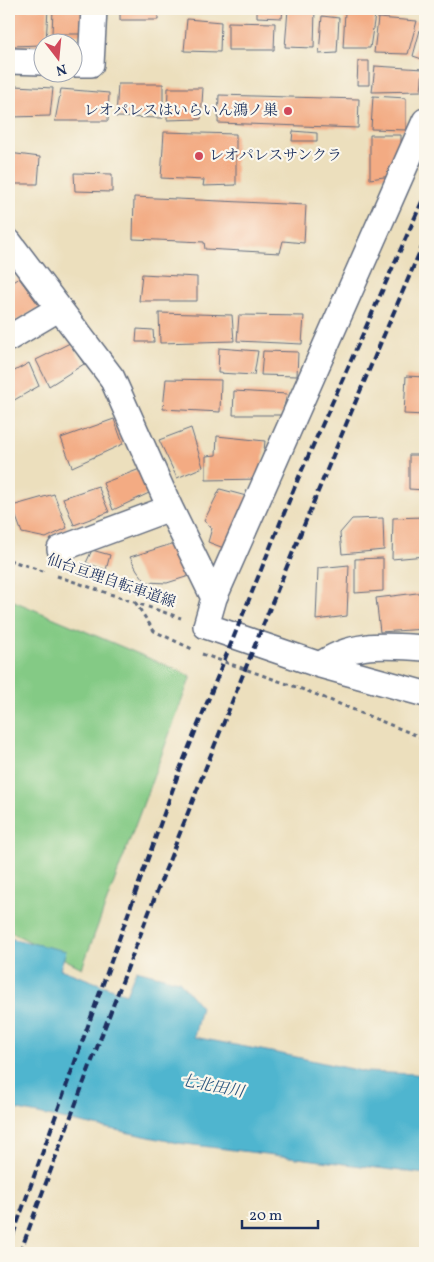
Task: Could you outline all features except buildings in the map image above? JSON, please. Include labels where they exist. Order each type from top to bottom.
[{"type":"street","points":[[82,64],[92,64],[94,9]]},
{"type":"street","points":[[9,61],[32,62]]},
{"type":"street","points":[[425,121],[214,598],[206,626],[320,665],[425,694]]},
{"type":"street","points":[[9,242],[112,378],[170,508],[214,598]]},
{"type":"street","points":[[9,338],[58,309]]},
{"type":"street","points":[[60,549],[170,508]]},
{"type":"street","points":[[320,665],[331,657],[368,646],[425,648]]},
{"type":"path","name":"仙台亘理自転車道線","points":[[9,560],[206,626]]},
{"type":"green space","points":[[9,599],[191,676],[82,968],[9,931]]},
{"type":"water","name":"七北田川","points":[[9,938],[66,951],[60,969],[126,994],[136,970],[179,981],[201,1007],[194,1037],[365,1072],[425,1076],[425,1174],[178,1143],[9,1108]]},
{"type":"railway","points":[[9,1246],[180,769],[298,479],[425,195]]},
{"type":"railway","points":[[20,1253],[165,870],[215,744],[318,491],[425,240]]},
{"type":"place","name":"レオパレスはいらいん鴻ノ巣","points":[[288,111]]},
{"type":"place","name":"レオパレスサンクラ","points":[[199,156]]}]
